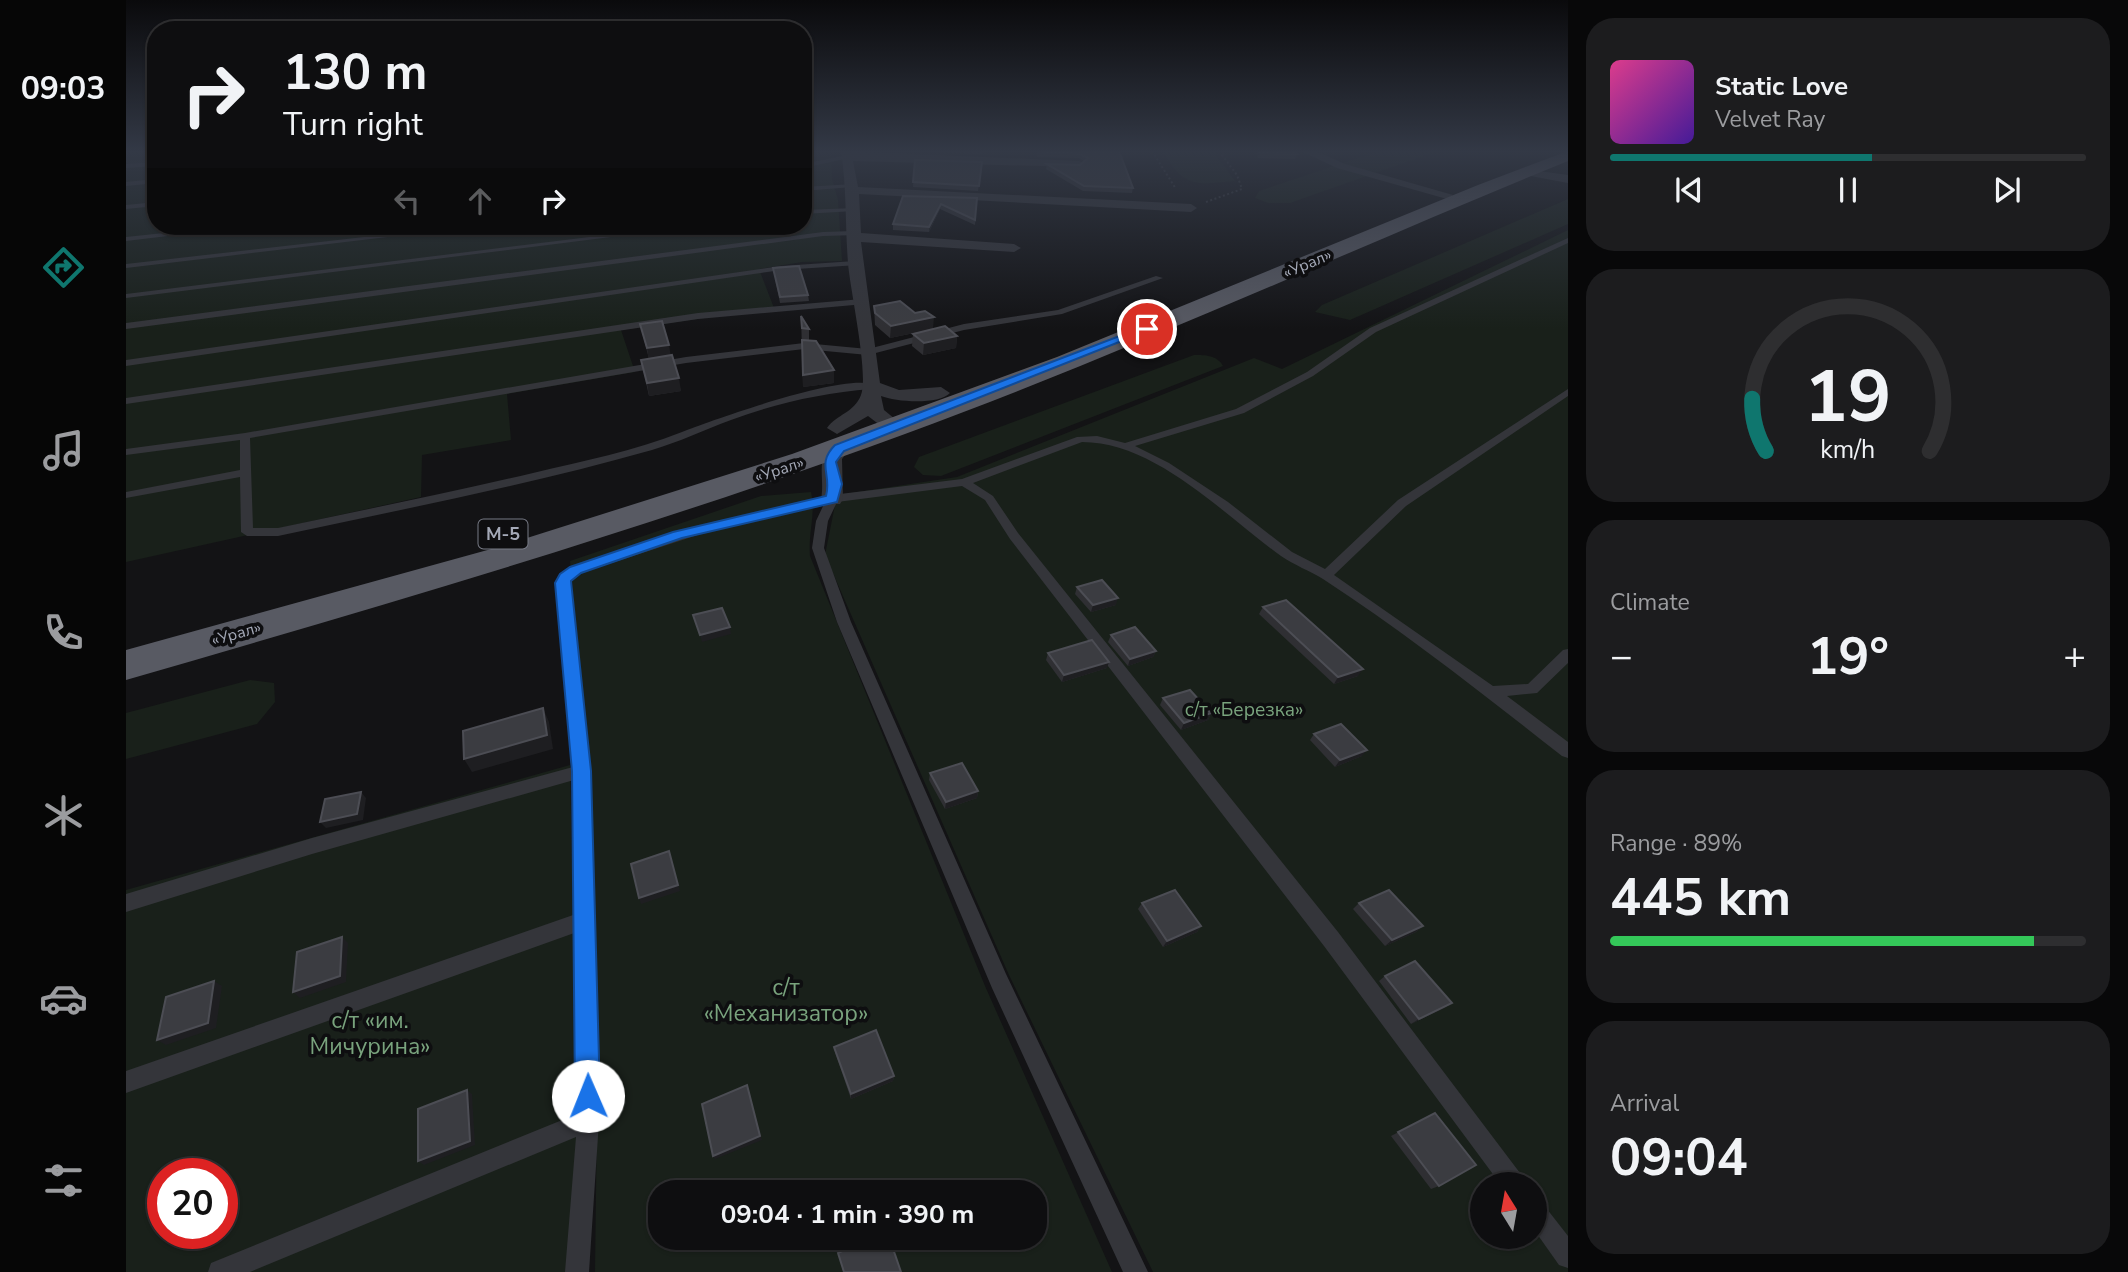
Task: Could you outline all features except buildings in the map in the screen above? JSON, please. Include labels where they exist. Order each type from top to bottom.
[{"type":"highway","name":"«Урал»","points":[[879,405],[941,393],[1093,339],[1409,210]]},
{"type":"highway","name":"«Урал»","points":[[126,665],[507,556],[836,449],[879,405],[1100,348],[1432,210]]},
{"type":"highway","name":"«Урал»","points":[[126,647],[359,578],[836,449]]},
{"type":"street","points":[[854,210],[855,263],[879,405]]},
{"type":"street","points":[[854,235],[1014,248]]},
{"type":"street","points":[[832,499],[836,484],[836,449]]},
{"type":"lane","points":[[812,211],[831,210]]},
{"type":"lane","points":[[126,326],[823,234],[854,235]]},
{"type":"lane","points":[[126,239],[164,235]]},
{"type":"lane","points":[[126,266],[398,235]]},
{"type":"lane","points":[[126,296],[621,235]]},
{"type":"lane","points":[[1125,446],[1240,411],[1310,374],[1373,330],[1568,240]]},
{"type":"lane","points":[[126,363],[781,268],[855,263]]},
{"type":"lane","points":[[126,452],[245,436],[672,362],[804,346],[868,352],[964,327],[1059,312],[1160,278]]},
{"type":"lane","points":[[126,401],[698,316],[862,302]]},
{"type":"lane","points":[[245,436],[247,532],[278,532],[549,474],[683,438],[739,413],[832,390],[879,405]]},
{"type":"lane","points":[[1326,575],[1402,503],[1568,392]]},
{"type":"lane","points":[[577,1272],[588,1121],[586,920],[582,771],[562,583],[576,570],[678,535],[832,499],[964,482],[1080,439],[1097,439],[1125,446],[1165,465],[1224,505],[1288,555],[1326,575],[1568,751]]},
{"type":"lane","points":[[126,495],[247,472]]},
{"type":"lane","points":[[964,482],[989,498],[1014,536],[1331,939],[1504,1172]]},
{"type":"lane","points":[[832,499],[822,521],[818,548],[844,622],[999,981],[1136,1272]]},
{"type":"lane","points":[[1490,692],[1532,689],[1568,654]]},
{"type":"lane","points":[[126,903],[312,846],[582,771]]},
{"type":"lane","points":[[126,1082],[586,920]]},
{"type":"lane","points":[[220,1272],[588,1121]]},
{"type":"lane","points":[[1547,1228],[1568,1256]]},
{"type":"green space","points":[[126,210],[147,210],[147,235],[812,235],[812,210],[839,210],[842,261],[802,262],[759,269],[774,308],[621,330],[635,372],[507,394],[511,440],[422,455],[421,497],[126,562]]},
{"type":"green space","points":[[1542,210],[1568,210],[1568,224],[1350,320],[1315,312],[1322,305]]},
{"type":"green space","name":"с/т «Березка»","points":[[1568,230],[1568,1272],[1153,1272],[1009,975],[825,555],[837,495],[957,477],[1254,358],[1282,369]]},
{"type":"green space","points":[[1194,355],[1214,358],[1223,366],[941,476],[923,475],[914,467],[919,457]]},
{"type":"green space","name":"с/т «Механизатор»","points":[[811,492],[813,508],[810,556],[985,986],[1112,1272],[595,1272],[597,1114],[590,772],[570,561],[761,496]]},
{"type":"green space","points":[[250,680],[274,683],[275,702],[257,724],[126,759],[126,713]]},
{"type":"green space","name":"с/т «им. Мичурина»","points":[[570,765],[577,1112],[572,1272],[126,1272],[126,890]]},
{"type":"route","points":[[588,1096],[582,771],[562,583],[565,578],[576,570],[678,535],[832,499],[836,484],[830,462],[840,448],[1147,329]]}]
